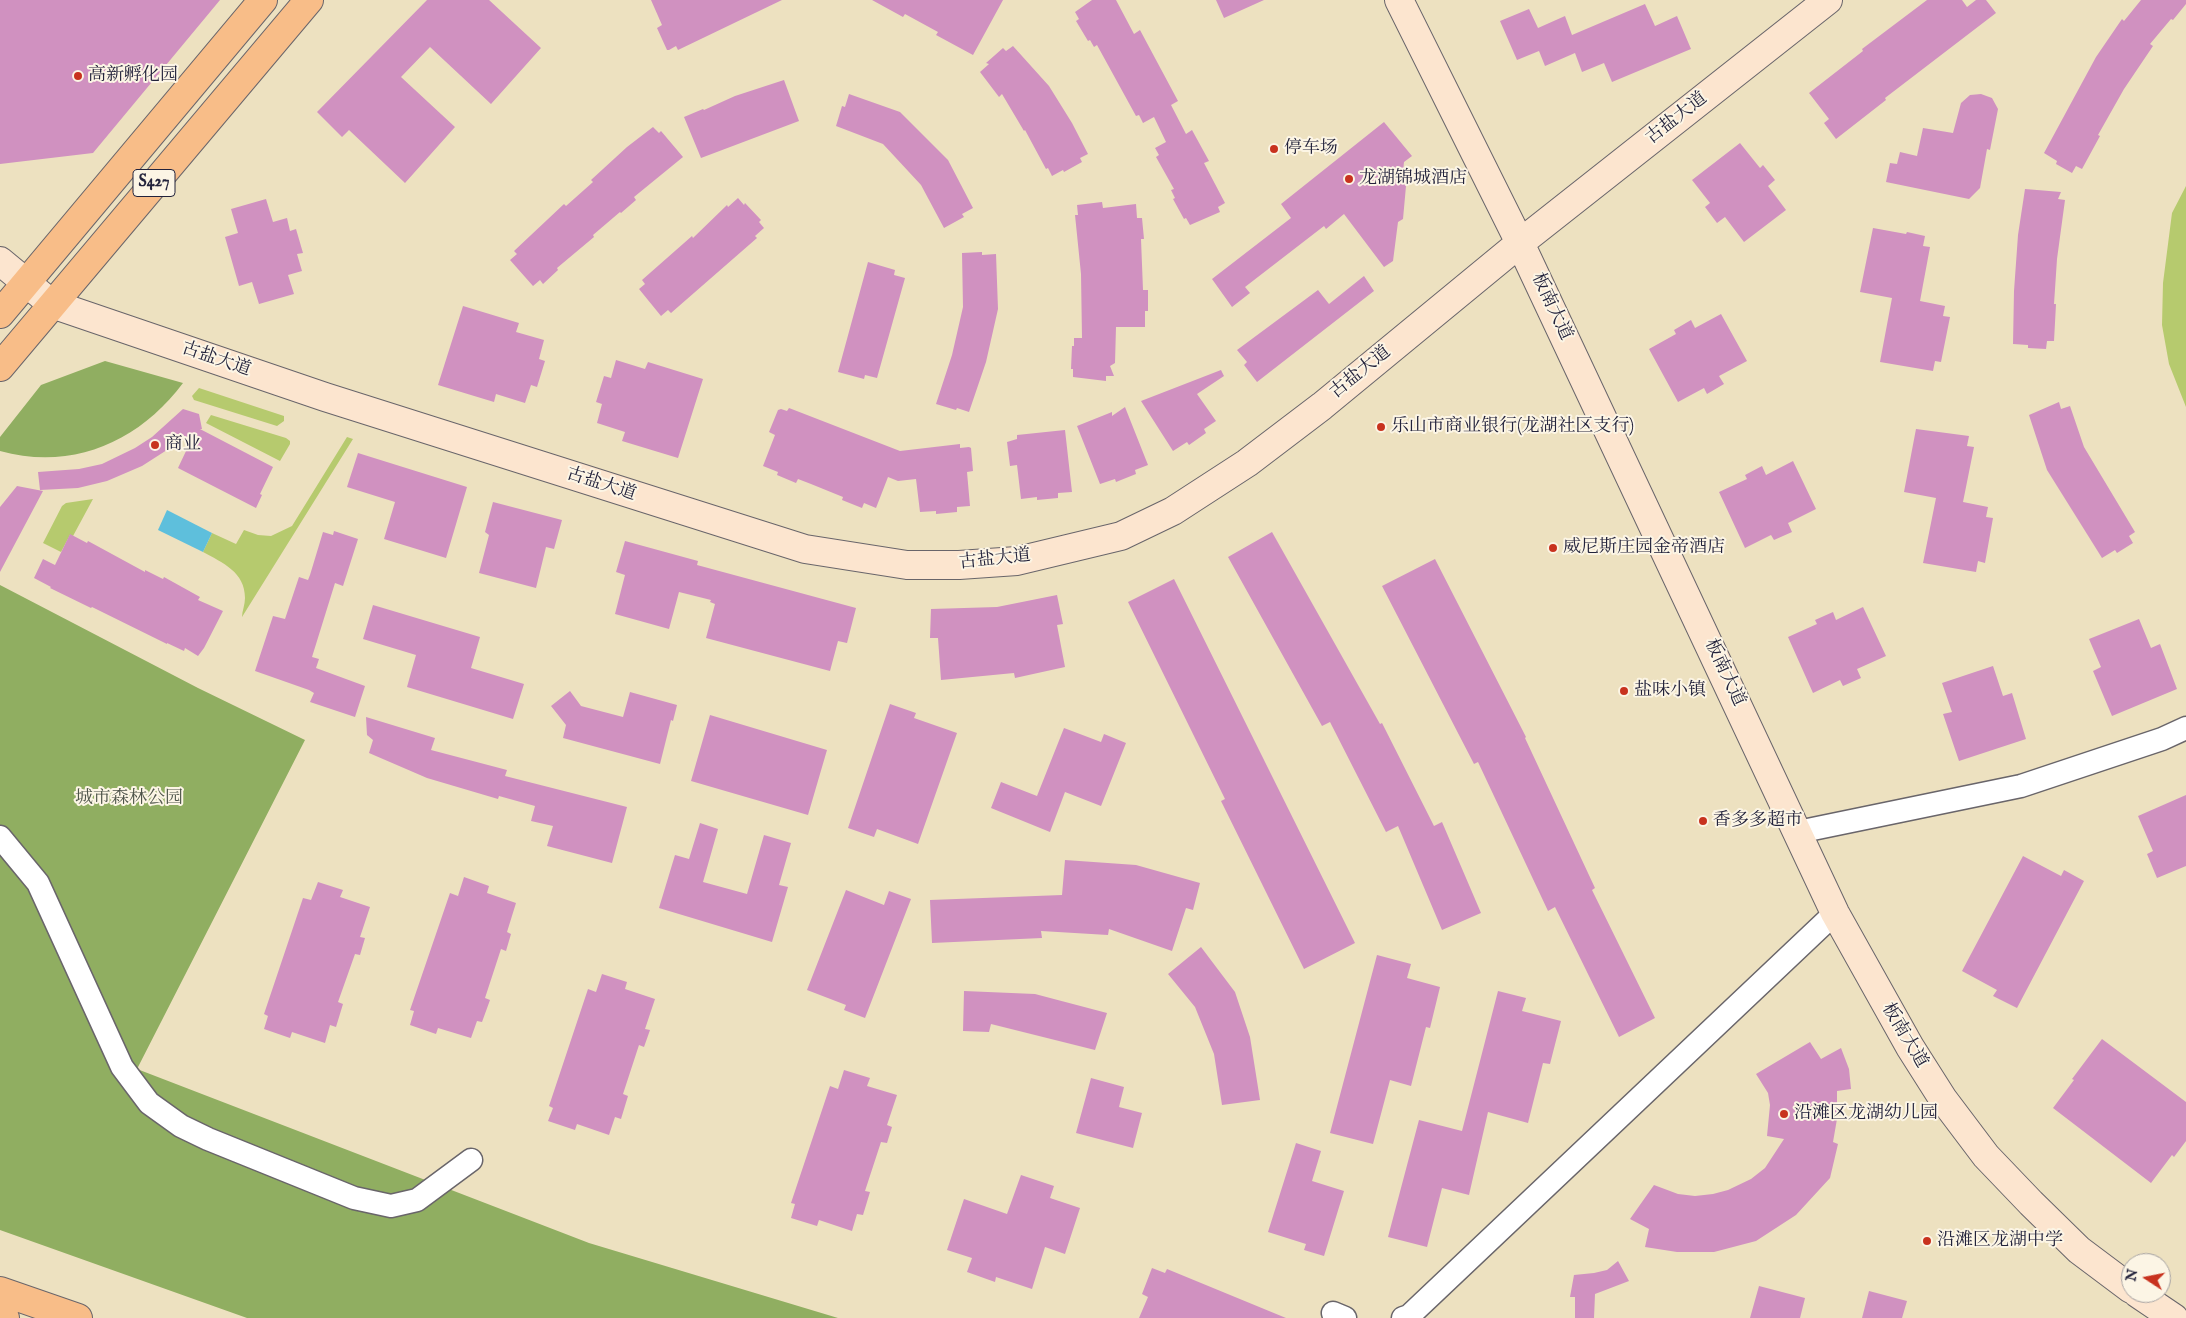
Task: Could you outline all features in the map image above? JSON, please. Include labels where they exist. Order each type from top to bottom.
[{"type":"main road","name":"S427","points":[[0,314],[263,0]]},
{"type":"main road","name":"S427","points":[[0,367],[309,0]]},
{"type":"main road","points":[[0,1291],[78,1318]]},
{"type":"main road","points":[[0,1316],[4,1318]]},
{"type":"street","name":"板南大道","points":[[1399,0],[1520,243],[1835,913],[1910,1047],[1943,1099],[1986,1156],[2079,1250],[2121,1282]]},
{"type":"street","name":"古盐大道","points":[[0,261],[52,304],[325,397],[805,549],[907,565],[959,565],[1017,561],[1121,536],[1173,510],[1246,463],[1322,406],[1520,243],[1828,0]]},
{"type":"street","points":[[1798,832],[2020,786],[2162,739],[2186,728]]},
{"type":"street","points":[[0,836],[38,883],[122,1067],[149,1103],[182,1126],[208,1139],[354,1198],[391,1206],[417,1200],[470,1160]]},
{"type":"street","points":[[1402,1318],[1416,1309],[1835,913]]},
{"type":"street","points":[[2152,1303],[2174,1318]]},
{"type":"green space","points":[[2186,186],[2186,407],[2169,364],[2162,325],[2163,283],[2172,213]]},
{"type":"green space","points":[[105,361],[183,383],[165,404],[146,421],[125,436],[102,447],[78,454],[53,457],[27,456],[0,451],[0,437],[41,385]]},
{"type":"green space","points":[[199,388],[284,416],[284,421],[277,426],[194,400],[192,396]]},
{"type":"green space","points":[[211,415],[286,438],[290,441],[290,444],[280,461],[206,423]]},
{"type":"green space","points":[[347,437],[353,439],[242,617],[245,598],[241,581],[232,569],[203,552],[212,533],[236,544],[244,530],[258,535],[271,536],[292,526]]},
{"type":"green space","points":[[93,499],[73,536],[70,535],[61,552],[43,543],[62,506],[66,503]]},
{"type":"green space","name":"城市森林公园","points":[[0,585],[198,688],[305,740],[137,1069],[589,1243],[838,1318],[247,1318],[0,1230]]},
{"type":"water","points":[[167,510],[212,533],[203,552],[158,530]]},
{"type":"building","name":"高新孵化园","points":[[0,0],[220,0],[93,153],[0,164]]},
{"type":"building","points":[[427,0],[489,0],[541,48],[491,104],[430,47],[401,77],[455,127],[405,183],[349,130],[342,137],[317,112]]},
{"type":"building","points":[[651,0],[782,0],[678,50],[676,46],[667,50],[657,28],[662,25]]},
{"type":"building","points":[[872,0],[1003,0],[973,55],[936,35],[938,32],[905,14],[903,17]]},
{"type":"building","points":[[1092,0],[1116,0],[1134,34],[1140,30],[1178,101],[1171,105],[1186,134],[1192,130],[1209,161],[1204,163],[1225,203],[1218,207],[1220,212],[1190,225],[1186,218],[1184,219],[1173,199],[1175,198],[1171,190],[1174,189],[1156,157],[1159,155],[1155,148],[1166,142],[1154,117],[1143,123],[1139,115],[1136,116],[1097,45],[1094,47],[1090,40],[1088,41],[1076,21],[1079,19],[1075,12]]},
{"type":"building","points":[[1216,0],[1264,0],[1224,18]]},
{"type":"building","points":[[1927,0],[1962,0],[1967,7],[1976,0],[1986,0],[1996,13],[1885,98],[1886,100],[1836,139],[1824,123],[1829,119],[1809,93],[1863,51],[1862,49]]},
{"type":"building","points":[[2141,0],[2186,0],[2186,4],[2150,44],[2153,46],[2124,89],[2098,135],[2100,136],[2082,169],[2076,166],[2072,173],[2056,164],[2057,161],[2044,153],[2096,57],[2122,19],[2124,21]]},
{"type":"building","points":[[1645,4],[1655,26],[1677,16],[1691,49],[1612,82],[1604,63],[1582,72],[1575,53],[1545,66],[1539,51],[1517,60],[1500,21],[1529,9],[1538,28],[1565,16],[1572,35]]},
{"type":"building","points":[[1013,46],[1049,86],[1072,123],[1088,154],[1080,158],[1082,162],[1064,172],[1063,170],[1052,176],[1048,168],[1046,169],[1025,130],[1002,94],[999,97],[980,72],[989,64],[986,63],[1003,48],[1006,51]]},
{"type":"building","points":[[784,80],[799,121],[701,158],[684,117],[735,96]]},
{"type":"building","points":[[849,94],[900,112],[948,160],[973,208],[962,214],[964,217],[944,228],[921,185],[883,144],[836,126],[842,106],[845,107]]},
{"type":"building","points":[[1981,94],[1992,98],[1998,109],[1990,150],[1987,149],[1980,188],[1969,199],[1886,182],[1890,163],[1897,164],[1900,152],[1917,156],[1923,128],[1953,133],[1961,103],[1970,95]]},
{"type":"building","points":[[1384,122],[1412,156],[1404,162],[1402,181],[1406,186],[1403,219],[1398,222],[1393,261],[1384,267],[1344,214],[1326,229],[1324,226],[1245,287],[1250,293],[1232,307],[1212,279],[1291,218],[1281,204]]},
{"type":"building","points":[[653,127],[659,133],[661,131],[683,157],[634,197],[636,200],[593,235],[594,237],[557,268],[558,270],[543,284],[540,280],[533,286],[510,260],[517,254],[514,251],[564,204],[566,206],[593,182],[591,180],[627,147]]},
{"type":"building","points":[[1740,143],[1760,168],[1763,165],[1775,180],[1768,186],[1786,210],[1744,242],[1725,217],[1717,223],[1705,207],[1710,203],[1692,180]]},
{"type":"building","points":[[2025,189],[2061,192],[2058,199],[2065,200],[2057,259],[2054,341],[2047,341],[2046,349],[2028,348],[2028,345],[2013,344],[2018,235]]},
{"type":"building","points":[[738,198],[761,220],[759,222],[764,228],[755,236],[757,238],[671,313],[668,310],[661,316],[639,289],[645,284],[642,280],[692,236],[693,238],[727,205],[728,207]]},
{"type":"building","points":[[266,199],[273,222],[287,218],[290,231],[296,229],[303,253],[297,254],[302,271],[288,275],[294,294],[259,304],[252,282],[239,286],[225,237],[238,233],[231,209]]},
{"type":"building","points":[[1102,202],[1103,208],[1136,204],[1137,218],[1142,218],[1144,239],[1141,239],[1143,290],[1148,290],[1148,311],[1145,311],[1145,327],[1116,327],[1115,363],[1110,366],[1114,376],[1106,376],[1106,381],[1073,377],[1073,369],[1071,369],[1074,338],[1082,338],[1081,274],[1075,215],[1078,215],[1077,205]]},
{"type":"building","points":[[1873,228],[1925,236],[1923,246],[1930,247],[1920,301],[1945,306],[1943,316],[1950,317],[1941,362],[1935,361],[1933,371],[1880,362],[1892,298],[1860,292]]},
{"type":"building","points":[[982,252],[982,255],[996,254],[998,309],[986,362],[969,412],[936,404],[952,355],[963,307],[962,253]]},
{"type":"building","points":[[868,262],[895,270],[894,275],[905,278],[877,378],[865,375],[864,379],[838,372]]},
{"type":"building","points":[[1364,276],[1374,291],[1257,382],[1244,365],[1247,362],[1237,350],[1318,290],[1329,304]]},
{"type":"building","points":[[463,306],[519,323],[516,332],[544,340],[539,359],[545,361],[537,387],[531,385],[525,403],[496,394],[494,402],[438,385]]},
{"type":"building","points":[[1721,314],[1747,361],[1719,376],[1724,384],[1707,394],[1704,388],[1678,402],[1649,349],[1676,334],[1674,330],[1691,320],[1695,328]]},
{"type":"building","points":[[616,360],[645,369],[648,362],[703,379],[678,458],[622,441],[625,432],[597,423],[602,404],[596,402],[604,376],[611,378]]},
{"type":"building","points":[[1221,370],[1224,376],[1197,394],[1216,421],[1204,429],[1206,433],[1189,445],[1187,442],[1173,451],[1141,401]]},
{"type":"building","points":[[2059,402],[2061,409],[2070,406],[2084,447],[2135,532],[2129,536],[2133,543],[2117,553],[2115,550],[2102,558],[2047,470],[2029,415]]},
{"type":"building","points":[[1125,407],[1148,465],[1135,470],[1136,474],[1116,482],[1115,479],[1100,484],[1077,426],[1112,412],[1112,416]]},
{"type":"building","points":[[789,408],[900,451],[960,444],[960,448],[971,448],[973,471],[967,472],[970,506],[957,507],[957,512],[936,514],[936,511],[920,512],[916,479],[898,481],[888,477],[876,508],[864,503],[862,508],[842,500],[843,497],[811,484],[798,479],[796,483],[777,475],[778,472],[763,466],[775,435],[769,432],[778,410],[787,411]]},
{"type":"building","points":[[183,409],[199,414],[202,429],[200,429],[273,467],[260,494],[262,495],[256,508],[178,468],[195,432],[142,466],[107,481],[78,488],[40,490],[38,472],[79,469],[102,464],[135,448],[152,437]]},
{"type":"building","points":[[1916,429],[1969,436],[1967,446],[1974,447],[1963,502],[1988,507],[1986,517],[1993,518],[1985,563],[1978,561],[1976,572],[1923,563],[1936,498],[1904,492]]},
{"type":"building","points":[[1065,430],[1072,492],[1058,493],[1058,498],[1037,500],[1037,497],[1021,499],[1017,465],[1010,466],[1007,442],[1017,439],[1017,435]]},
{"type":"building","points":[[358,453],[467,487],[446,558],[384,539],[395,502],[347,487]]},
{"type":"building","points":[[1793,461],[1816,509],[1788,523],[1792,532],[1774,540],[1771,535],[1745,548],[1719,492],[1747,479],[1745,475],[1762,466],[1766,475]]},
{"type":"building","points":[[17,486],[43,491],[0,572],[0,507]]},
{"type":"building","points":[[493,502],[562,520],[554,549],[546,547],[536,588],[479,573],[489,535],[485,532]]},
{"type":"building","points":[[334,531],[358,539],[343,586],[335,583],[312,657],[319,659],[316,668],[365,686],[355,717],[310,702],[314,693],[309,690],[255,671],[273,616],[285,619],[299,577],[308,580],[323,532],[333,535]]},
{"type":"building","points":[[1272,532],[1380,724],[1382,723],[1434,826],[1442,822],[1481,913],[1442,930],[1398,826],[1386,832],[1330,722],[1322,726],[1228,557]]},
{"type":"building","points":[[70,534],[87,543],[88,541],[145,572],[145,570],[163,579],[164,577],[200,597],[198,600],[223,611],[198,656],[185,648],[184,651],[167,644],[91,608],[34,578],[43,559],[55,565]]},
{"type":"building","points":[[625,541],[698,561],[697,565],[856,608],[847,643],[838,641],[830,671],[706,638],[715,604],[710,602],[711,600],[679,592],[669,629],[615,614],[625,575],[616,572]]},
{"type":"building","points":[[1435,559],[1526,737],[1595,888],[1592,890],[1655,1018],[1619,1037],[1555,907],[1548,911],[1478,762],[1474,764],[1382,586]]},
{"type":"building","points":[[1174,579],[1355,943],[1304,969],[1221,801],[1225,799],[1128,602]]},
{"type":"building","points":[[1057,595],[1063,624],[1057,625],[1065,667],[1015,678],[1014,673],[941,680],[938,638],[930,638],[931,609],[997,607]]},
{"type":"building","points":[[373,605],[480,637],[471,668],[524,684],[513,719],[407,687],[416,655],[363,639]]},
{"type":"building","points":[[1863,607],[1886,656],[1857,669],[1861,678],[1843,686],[1840,680],[1813,693],[1788,637],[1817,624],[1815,620],[1833,612],[1836,620]]},
{"type":"building","points":[[2139,619],[2151,648],[2160,644],[2177,689],[2112,716],[2093,671],[2101,667],[2089,639]]},
{"type":"building","points":[[1993,666],[2003,696],[2012,693],[2026,739],[1959,761],[1943,714],[1952,712],[1942,683]]},
{"type":"building","points":[[570,691],[581,706],[623,717],[630,692],[677,705],[673,721],[671,720],[660,764],[563,738],[566,725],[551,706]]},
{"type":"building","points":[[890,704],[916,713],[914,718],[957,733],[918,844],[877,829],[874,837],[848,828]]},
{"type":"building","points":[[710,715],[827,750],[808,815],[691,781]]},
{"type":"building","points":[[366,717],[435,738],[431,750],[507,770],[505,776],[627,807],[612,863],[547,846],[553,826],[531,821],[535,806],[499,796],[498,799],[427,778],[369,753],[373,740],[367,735]]},
{"type":"building","points":[[1064,728],[1101,742],[1104,734],[1126,743],[1101,806],[1065,792],[1050,832],[991,808],[1001,782],[1037,796]]},
{"type":"building","points":[[2186,795],[2186,866],[2157,878],[2147,854],[2153,851],[2138,816]]},
{"type":"building","points":[[700,823],[718,829],[703,882],[747,894],[764,835],[791,843],[779,885],[788,887],[772,942],[659,908],[675,855],[689,859]]},
{"type":"building","points":[[2023,856],[2061,876],[2064,870],[2084,881],[2017,1008],[1993,996],[1997,990],[1962,971]]},
{"type":"building","points":[[1065,860],[1136,865],[1200,883],[1193,910],[1186,908],[1172,951],[1109,929],[1108,935],[1041,931],[1042,938],[932,943],[930,900],[1062,895]]},
{"type":"building","points":[[464,877],[489,886],[487,893],[516,903],[507,932],[511,934],[506,951],[501,949],[485,998],[490,1000],[482,1022],[477,1021],[471,1038],[438,1028],[436,1034],[410,1025],[414,1011],[410,1010],[450,893],[458,896]]},
{"type":"building","points":[[318,882],[343,890],[340,897],[370,907],[360,937],[365,938],[360,955],[355,954],[338,1002],[343,1004],[336,1027],[330,1025],[325,1043],[292,1032],[290,1038],[264,1029],[268,1016],[264,1014],[303,898],[311,900]]},
{"type":"building","points":[[846,890],[884,905],[889,891],[911,899],[865,1018],[844,1010],[846,1005],[807,990]]},
{"type":"building","points":[[1201,947],[1235,992],[1250,1037],[1260,1100],[1222,1105],[1214,1054],[1195,1007],[1168,974]]},
{"type":"building","points":[[1377,955],[1411,964],[1407,978],[1440,987],[1430,1028],[1426,1027],[1411,1086],[1390,1080],[1373,1144],[1330,1133]]},
{"type":"building","points":[[602,974],[627,982],[625,989],[655,999],[645,1029],[650,1030],[644,1047],[639,1045],[623,1094],[628,1096],[621,1119],[615,1117],[609,1135],[577,1124],[575,1130],[548,1121],[553,1108],[549,1106],[588,989],[596,992]]},
{"type":"building","points":[[964,991],[1035,994],[1107,1013],[1095,1050],[991,1024],[989,1032],[963,1031]]},
{"type":"building","points":[[1498,991],[1526,998],[1522,1011],[1561,1021],[1550,1064],[1543,1063],[1528,1123],[1488,1112],[1469,1195],[1442,1188],[1427,1247],[1388,1237],[1419,1120],[1462,1131]]},
{"type":"building","points":[[2102,1039],[2186,1102],[2186,1141],[2174,1157],[2172,1155],[2151,1183],[2053,1108]]},
{"type":"building","points":[[1810,1042],[1821,1059],[1841,1048],[1849,1069],[1851,1089],[1837,1091],[1837,1119],[1833,1142],[1838,1144],[1830,1178],[1796,1215],[1756,1241],[1714,1252],[1677,1252],[1645,1247],[1649,1229],[1630,1219],[1654,1185],[1678,1194],[1695,1196],[1713,1194],[1728,1190],[1751,1179],[1765,1168],[1784,1139],[1767,1136],[1770,1105],[1768,1093],[1756,1074]]},
{"type":"building","points":[[844,1070],[870,1078],[867,1086],[897,1095],[887,1125],[892,1127],[887,1143],[881,1142],[865,1191],[870,1192],[863,1215],[857,1214],[852,1231],[819,1220],[817,1226],[791,1218],[795,1204],[791,1203],[830,1086],[838,1089]]},
{"type":"building","points":[[1091,1078],[1124,1087],[1119,1107],[1142,1113],[1133,1148],[1076,1133]]},
{"type":"building","points":[[1296,1143],[1321,1151],[1312,1181],[1344,1191],[1324,1256],[1304,1250],[1306,1244],[1268,1232]]},
{"type":"building","points":[[1021,1175],[1054,1186],[1050,1198],[1080,1208],[1065,1254],[1045,1247],[1032,1289],[996,1277],[995,1282],[967,1272],[972,1258],[947,1250],[964,1199],[1007,1214]]},
{"type":"building","points":[[1618,1261],[1629,1281],[1595,1294],[1594,1318],[1575,1318],[1575,1297],[1570,1297],[1574,1275],[1607,1270]]},
{"type":"building","points":[[1152,1268],[1165,1273],[1167,1269],[1286,1318],[1139,1318],[1148,1297],[1142,1294]]},
{"type":"building","points":[[1759,1286],[1805,1298],[1800,1318],[1750,1318]]},
{"type":"building","points":[[1869,1291],[1907,1301],[1902,1318],[1862,1318]]},
{"type":"place","name":"高新孵化园","points":[[78,76]]},
{"type":"place","name":"停车场","points":[[1274,149]]},
{"type":"place","name":"龙湖锦城酒店","points":[[1349,179]]},
{"type":"place","name":"乐山市商业银行(龙湖社区支行)","points":[[1381,427]]},
{"type":"place","name":"商业","points":[[155,445]]},
{"type":"place","name":"威尼斯庄园金帝酒店","points":[[1553,548]]},
{"type":"place","name":"盐味小镇","points":[[1624,691]]},
{"type":"place","name":"香多多超市","points":[[1703,821]]},
{"type":"place","name":"沿滩区龙湖幼儿园","points":[[1784,1114]]},
{"type":"place","name":"沿滩区龙湖中学","points":[[1927,1241]]}]
